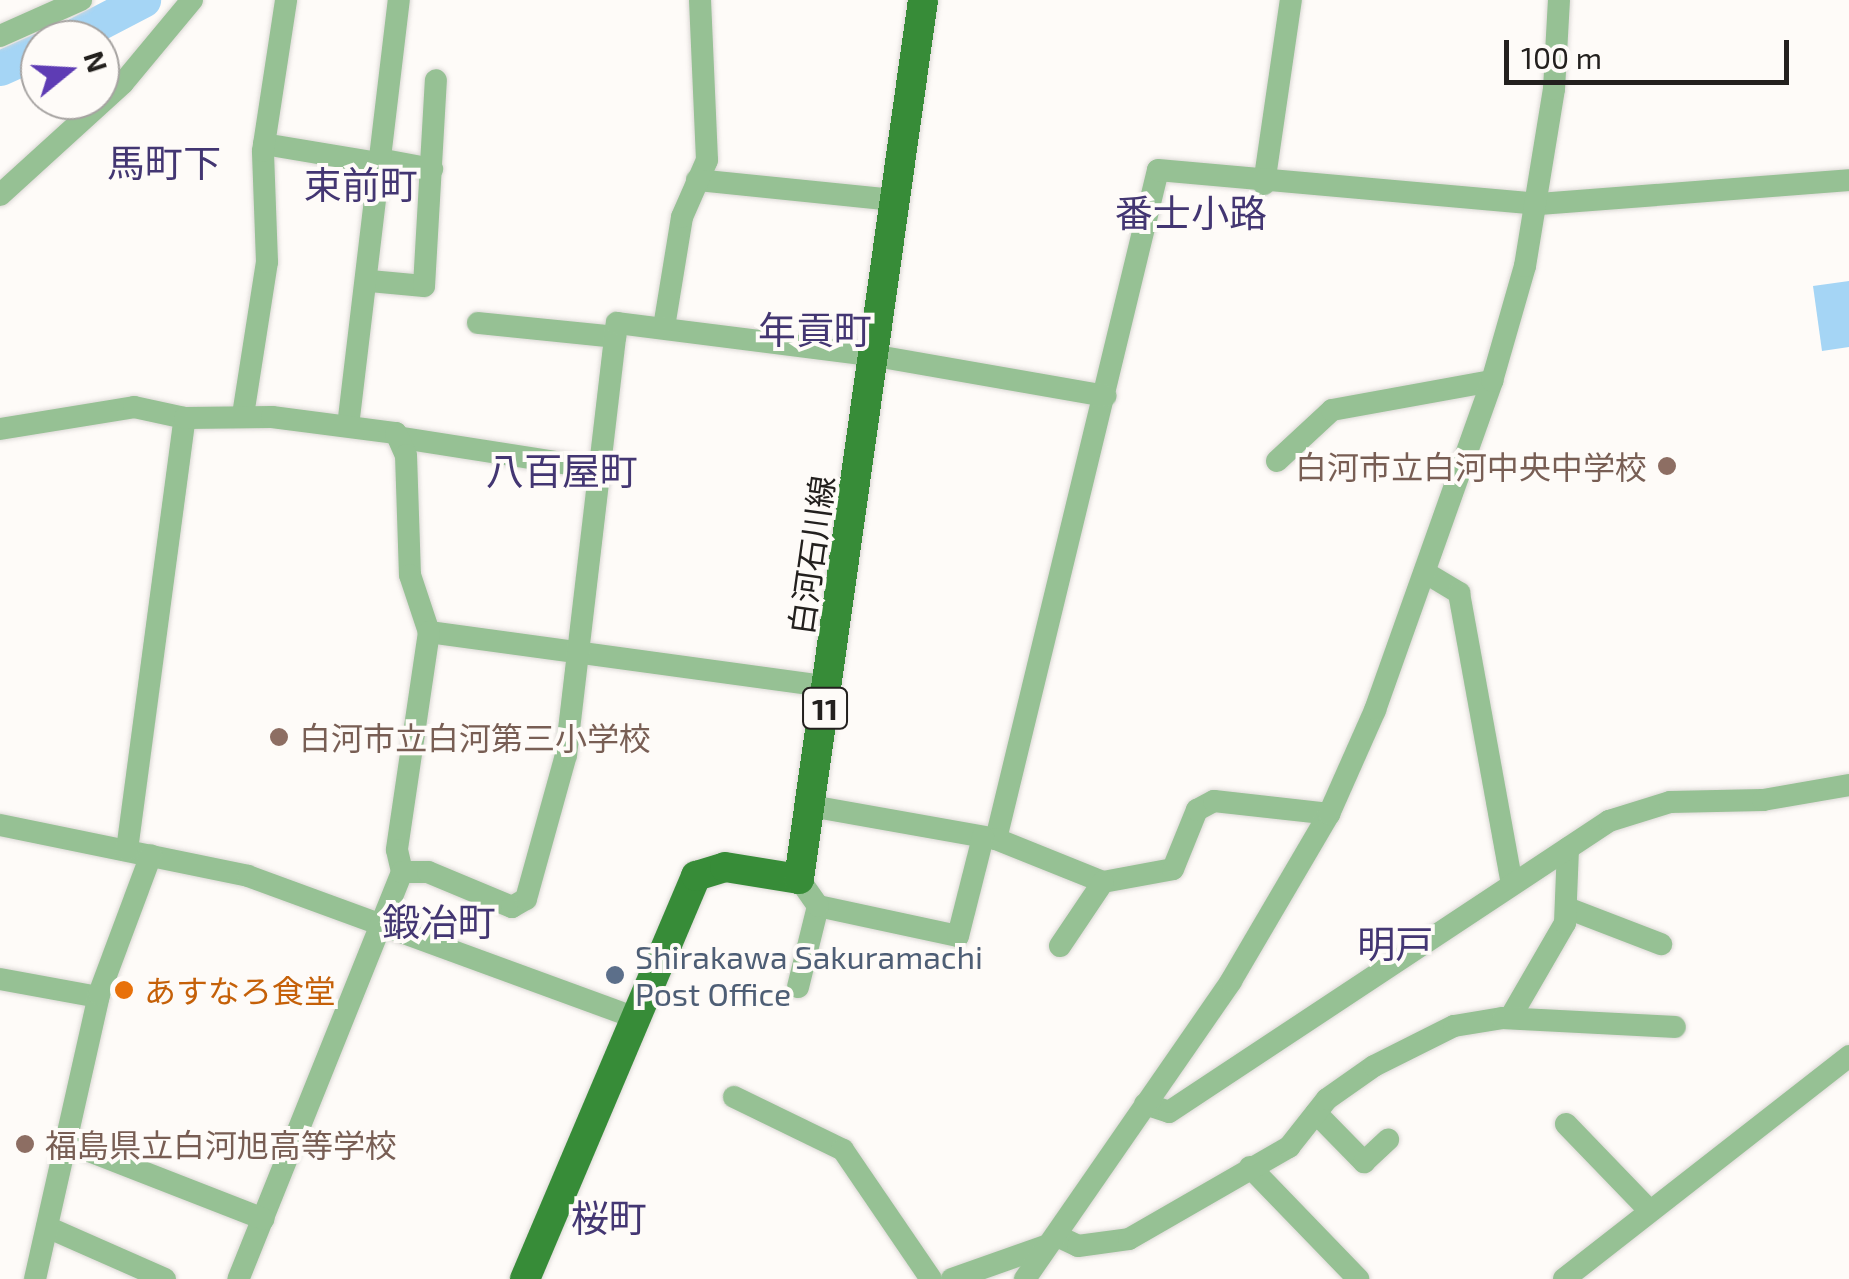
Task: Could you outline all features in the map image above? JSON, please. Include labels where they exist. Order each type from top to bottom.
[{"type":"main road","name":"白河石川線","points":[[799,878],[923,0]]},
{"type":"main road","points":[[525,1279],[696,876],[725,867],[799,878]]},
{"type":"street","points":[[0,36],[81,0]]},
{"type":"street","points":[[0,195],[110,96],[192,0]]},
{"type":"street","points":[[243,415],[267,262],[264,144],[286,0]]},
{"type":"street","points":[[348,426],[370,282],[399,0]]},
{"type":"street","points":[[664,327],[682,217],[707,160],[700,0]]},
{"type":"street","points":[[1264,184],[1292,0]]},
{"type":"street","points":[[1025,1279],[1231,981],[1329,814],[1426,573],[1492,381],[1538,204],[1559,0]]},
{"type":"street","points":[[370,282],[424,286],[436,80]]},
{"type":"street","points":[[264,144],[432,169]]},
{"type":"street","points":[[799,878],[818,906],[958,936],[990,838],[1105,396],[1154,174],[1538,204],[1849,180]]},
{"type":"street","points":[[697,180],[894,200]]},
{"type":"street","points":[[478,323],[615,337]]},
{"type":"street","points":[[402,872],[428,872],[512,907],[526,899],[566,755],[617,323],[871,355],[1105,396]]},
{"type":"street","points":[[1277,462],[1332,410],[1492,381]]},
{"type":"street","points":[[0,429],[134,407],[185,418],[243,415],[348,426],[602,469]]},
{"type":"street","points":[[126,850],[185,418]]},
{"type":"street","points":[[238,1279],[402,872],[397,850],[429,632],[410,575],[403,438]]},
{"type":"street","points":[[1426,573],[1458,593],[1512,884]]},
{"type":"street","points":[[429,632],[828,686]]},
{"type":"street","points":[[1145,1104],[1169,1112],[1609,821],[1670,802],[1763,800],[1849,785]]},
{"type":"street","points":[[810,806],[990,838],[1102,882],[1173,869],[1197,810],[1214,801],[1329,814]]},
{"type":"street","points":[[0,825],[248,876],[636,1018]]},
{"type":"street","points":[[1510,1018],[1567,908],[1568,848]]},
{"type":"street","points":[[35,1279],[98,998],[151,855]]},
{"type":"street","points":[[1060,946],[1102,882]]},
{"type":"street","points":[[798,987],[818,906]]},
{"type":"street","points":[[1567,908],[1661,944]]},
{"type":"street","points":[[0,978],[98,998]]},
{"type":"street","points":[[952,1279],[1051,1241],[1078,1246],[1129,1240],[1288,1147],[1316,1112],[1426,1037],[1510,1018],[1675,1026]]},
{"type":"street","points":[[1564,1279],[1849,1056]]},
{"type":"street","points":[[734,1096],[832,1140],[932,1279]]},
{"type":"street","points":[[1316,1112],[1364,1162],[1388,1140]]},
{"type":"street","points":[[1566,1124],[1650,1211]]},
{"type":"street","points":[[66,1142],[263,1218]]},
{"type":"street","points":[[1250,1167],[1358,1279]]},
{"type":"street","points":[[47,1227],[165,1279]]},
{"type":"water","points":[[1849,281],[1849,347],[1822,351],[1813,286]]},
{"type":"waterway","points":[[104,20],[143,0]]},
{"type":"waterway","points":[[0,68],[20,59]]},
{"type":"place","name":"白河市立白河中央中学校","points":[[1667,466]]},
{"type":"place","name":"白河市立白河第三小学校","points":[[279,737]]},
{"type":"place","name":"Shirakawa Sakuramachi Post Office","points":[[615,975]]},
{"type":"place","name":"あすなろ食堂","points":[[124,990]]},
{"type":"place","name":"福島県立白河旭高等学校","points":[[25,1144]]},
{"type":"district","name":"馬町下","points":[[164,163]]},
{"type":"district","name":"束前町","points":[[361,185]]},
{"type":"district","name":"番士小路","points":[[1191,213]]},
{"type":"district","name":"年貢町","points":[[815,330]]},
{"type":"district","name":"八百屋町","points":[[562,471]]},
{"type":"district","name":"鍛冶町","points":[[439,922]]},
{"type":"district","name":"明戸","points":[[1395,944]]},
{"type":"district","name":"桜町","points":[[609,1218]]}]
